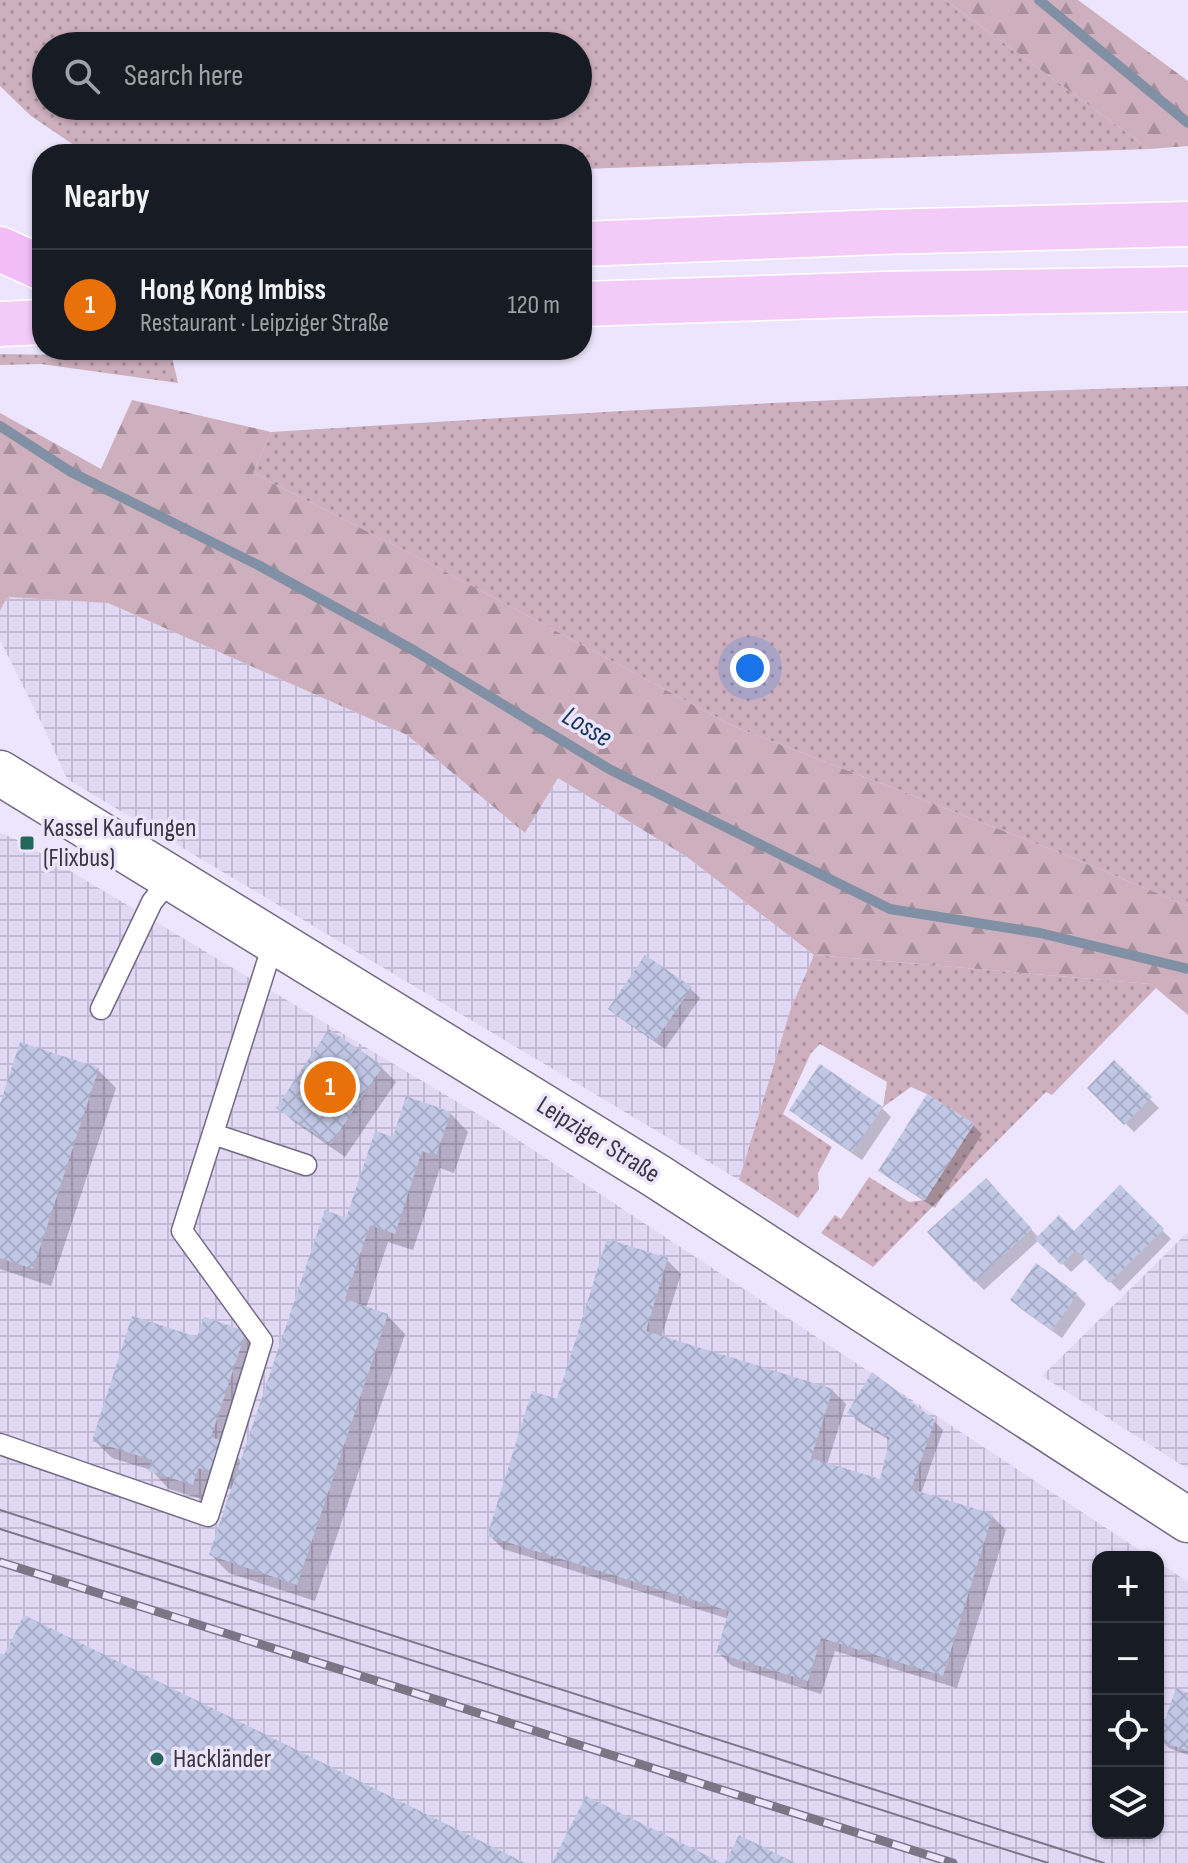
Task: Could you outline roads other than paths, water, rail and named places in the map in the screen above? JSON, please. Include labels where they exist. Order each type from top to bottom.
[{"type":"highway","points":[[592,244],[1188,224]]},
{"type":"highway","points":[[0,249],[32,265]]},
{"type":"highway","points":[[0,271],[32,270]]},
{"type":"highway","points":[[592,304],[883,294],[1188,289]]},
{"type":"highway","points":[[0,324],[32,322]]},
{"type":"street","name":"Leipziger Straße","points":[[2,780],[171,878],[655,1175],[1188,1520]]},
{"type":"lane","points":[[101,1009],[152,902],[171,878]]},
{"type":"lane","points":[[0,1444],[208,1516],[262,1341],[182,1231],[274,941]]},
{"type":"lane","points":[[213,1134],[306,1165]]},
{"type":"waterway","points":[[1039,0],[1188,123]]},
{"type":"waterway","name":"Losse","points":[[0,426],[71,472],[260,566],[415,651],[609,769],[890,909],[1040,933],[1188,969]]},
{"type":"tram line","points":[[0,1510],[1104,1863]]},
{"type":"tram line","points":[[0,1529],[1048,1863]]},
{"type":"railway","points":[[0,1562],[953,1863]]},
{"type":"place","name":"Kassel Kaufungen (Flixbus)","points":[[27,843]]},
{"type":"place","name":"Hong Kong Imbiss","points":[[330,1087]]},
{"type":"place","name":"Hackländer","points":[[157,1759]]}]
